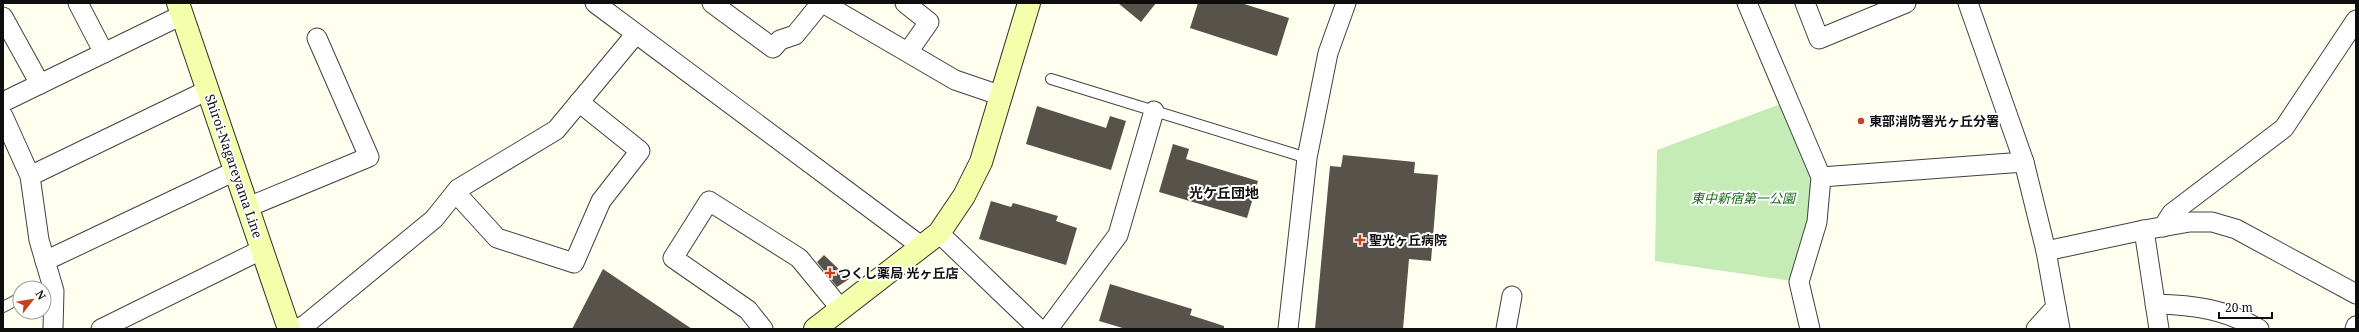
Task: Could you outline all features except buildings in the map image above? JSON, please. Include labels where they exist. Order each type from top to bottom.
[{"type":"street","points":[[78,3],[104,53]]},
{"type":"street","points":[[595,3],[921,246]]},
{"type":"street","points":[[712,3],[772,48],[780,40],[795,35],[822,3],[955,80],[1002,96]]},
{"type":"street","points":[[905,3],[929,22],[908,52]]},
{"type":"street","points":[[815,329],[939,233],[964,196],[981,162],[1029,3]]},
{"type":"street","points":[[1288,329],[1307,158],[1328,53],[1346,3]]},
{"type":"street","points":[[1747,3],[1821,177],[1816,222],[1799,282],[1810,329]]},
{"type":"street","points":[[1806,3],[1819,39],[1906,3]]},
{"type":"street","points":[[1968,3],[2024,162],[2046,251],[2060,329]]},
{"type":"street","points":[[3,102],[104,53],[180,9]]},
{"type":"street","name":"Shiroi-Nagareyama Line","points":[[180,9],[289,329]]},
{"type":"street","points":[[3,17],[40,84]]},
{"type":"street","points":[[2163,227],[2172,213],[2284,128],[2356,20]]},
{"type":"street","points":[[297,329],[305,325],[434,219],[456,192],[556,130],[635,34]]},
{"type":"street","points":[[248,207],[369,157],[317,38]]},
{"type":"street","points":[[30,176],[208,90]]},
{"type":"street","points":[[456,192],[496,238],[574,263],[601,201],[640,151],[579,102]]},
{"type":"street","points":[[1048,329],[1118,235],[1154,111]]},
{"type":"street","points":[[3,116],[30,176],[40,240],[54,291],[53,329]]},
{"type":"street","points":[[1821,177],[2024,162]]},
{"type":"street","points":[[45,261],[235,171]]},
{"type":"street","points":[[763,329],[748,310],[673,258],[709,201],[799,258],[841,309]]},
{"type":"street","points":[[2046,251],[2144,230],[2190,222],[2212,222],[2236,229],[2356,294]]},
{"type":"street","points":[[2144,230],[2159,329]]},
{"type":"street","points":[[939,233],[1039,329]]},
{"type":"street","points":[[101,329],[263,250]]},
{"type":"street","points":[[1506,329],[1512,296]]},
{"type":"street","points":[[2155,304],[2210,308],[2246,321],[2259,329]]},
{"type":"street","points":[[2036,329],[2056,307]]},
{"type":"lane","points":[[1051,79],[1307,158]]},
{"type":"lane","points":[[3,307],[12,302]]},
{"type":"green space","name":"東中新宿第一公園","points":[[1789,101],[1821,177],[1799,282],[1655,261],[1657,150]]},
{"type":"place","name":"東部消防署光ヶ丘分署","points":[[1861,121]]},
{"type":"place","name":"聖光ヶ丘病院","points":[[1360,240]]},
{"type":"place","name":"つくし薬局 光ヶ丘店","points":[[830,273]]},
{"type":"district","name":"光ケ丘団地","points":[[1224,192]]}]
